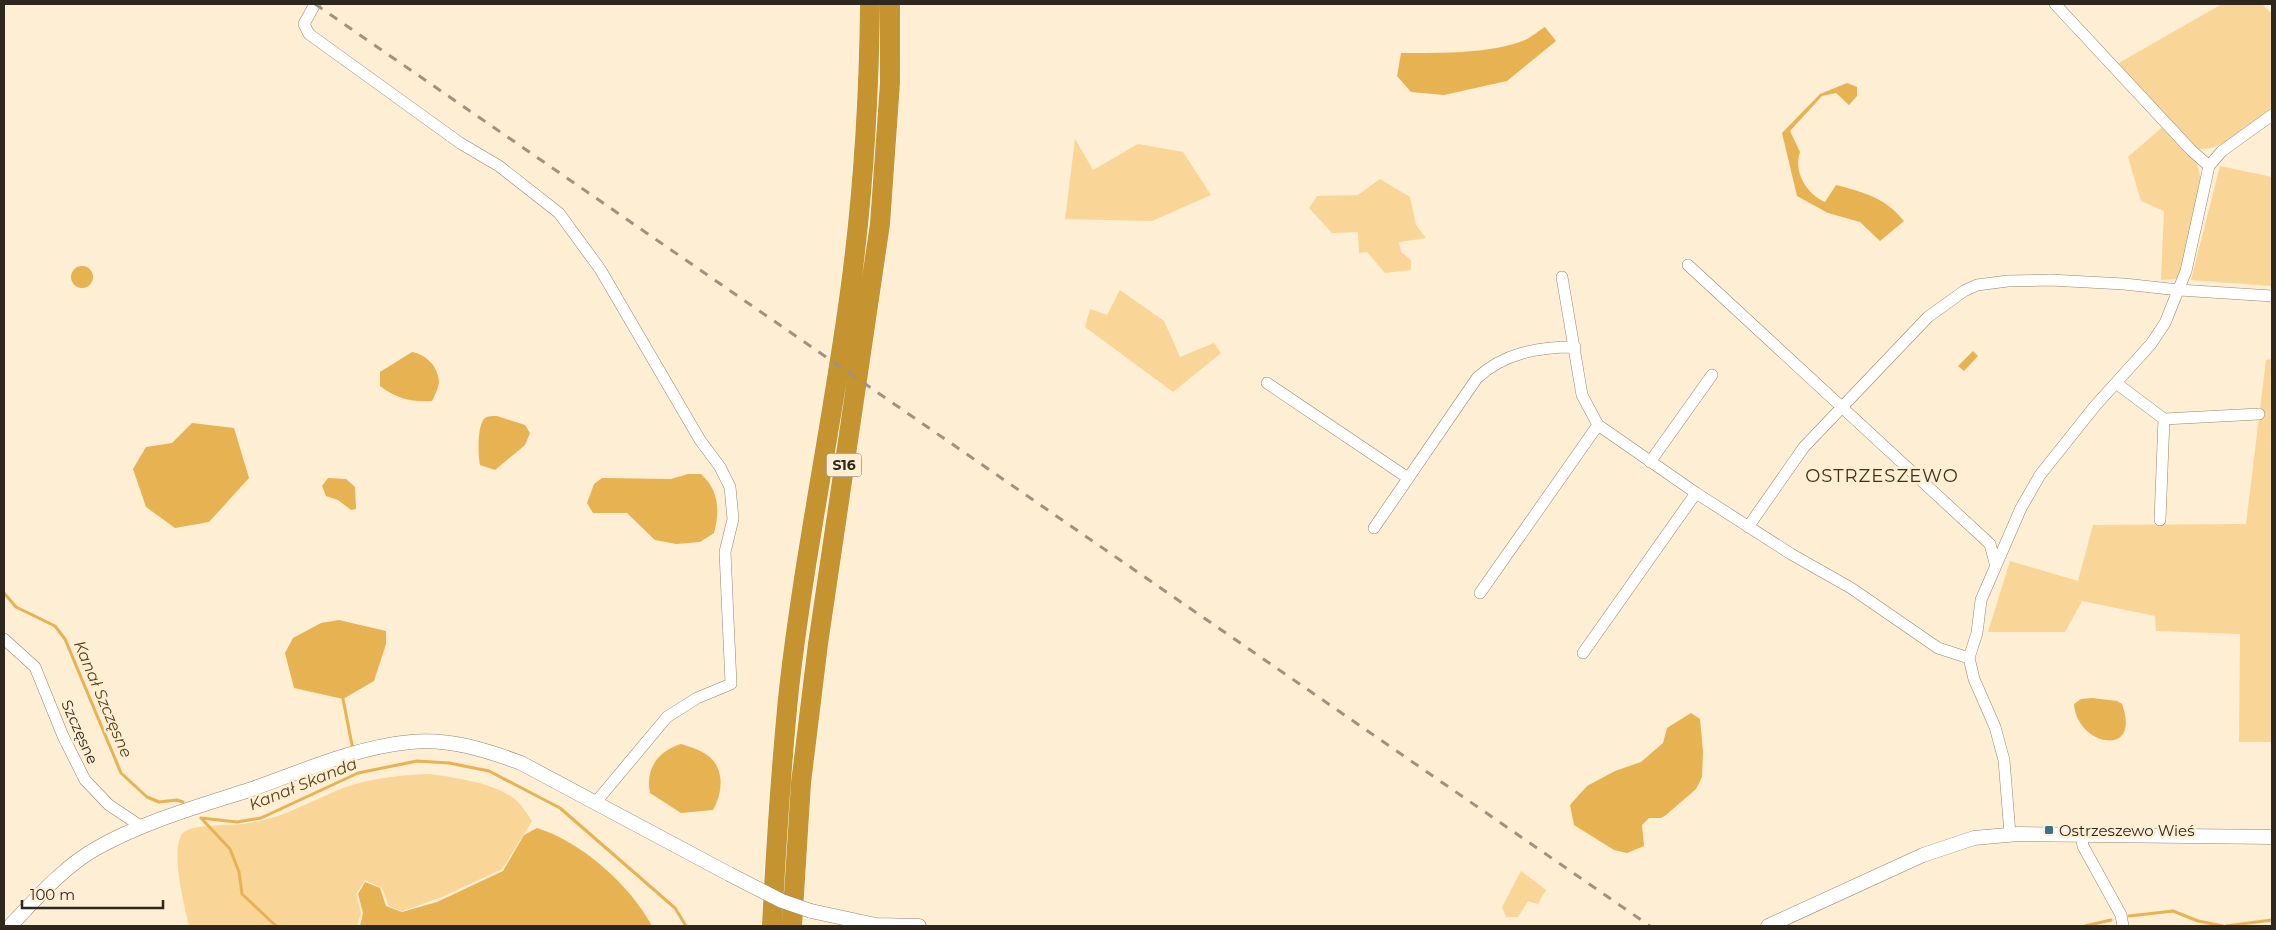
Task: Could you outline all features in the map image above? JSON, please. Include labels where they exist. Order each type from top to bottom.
[{"type":"highway","name":"S16","points":[[772,926],[789,688],[850,290],[859,216],[869,87],[870,4]]},
{"type":"highway","name":"S16","points":[[792,926],[801,783],[818,644],[880,224],[890,83],[890,4]]},
{"type":"street","points":[[315,4],[304,24],[309,34],[460,143],[499,166],[559,213],[600,269],[700,440],[720,467],[730,488],[733,519],[725,552],[731,684],[697,698],[667,717],[645,740],[596,802]]},
{"type":"street","points":[[2055,4],[2191,150],[2209,166]]},
{"type":"street","points":[[2010,834],[2004,760],[1995,727],[1974,679],[1968,658],[1977,634],[1981,600],[2020,508],[2040,475],[2160,330],[2179,290],[2203,198],[2209,166],[2222,151],[2272,115]]},
{"type":"street","points":[[1688,265],[1752,322],[1842,409],[1990,544],[1996,563]]},
{"type":"street","points":[[1562,277],[1582,395],[1598,425],[1696,493],[1791,554],[1851,588],[1938,648],[1968,658]]},
{"type":"street","points":[[1748,527],[1804,447],[1928,317],[1964,290],[1977,285],[2008,280],[2050,280],[2272,296]]},
{"type":"street","points":[[1374,528],[1477,378],[1493,364],[1549,347],[1575,347]]},
{"type":"street","points":[[1650,462],[1712,374]]},
{"type":"street","points":[[1268,383],[1408,478]]},
{"type":"street","points":[[2116,383],[2164,419],[2259,414]]},
{"type":"street","points":[[2160,520],[2164,419]]},
{"type":"street","points":[[1480,593],[1598,425]]},
{"type":"street","points":[[1583,654],[1696,493]]},
{"type":"street","name":"Szczęsne","points":[[4,639],[35,667],[63,736],[85,780],[109,805],[142,827]]},
{"type":"street","points":[[10,926],[69,868],[96,849],[142,827],[361,750],[412,741],[454,743],[487,750],[521,763],[782,901],[811,911],[876,925],[919,926]]},
{"type":"street","points":[[1768,926],[1937,849],[1974,838],[2010,834],[2272,837]]},
{"type":"street","points":[[2081,834],[2083,846],[2121,915],[2123,926]]},
{"type":"shaded area","points":[[2222,4],[2262,4],[2272,14],[2272,107],[2228,141],[2218,146],[2197,149],[2117,64]]},
{"type":"shaded area","points":[[1545,27],[1556,41],[1507,81],[1444,95],[1411,92],[1397,76],[1401,53],[1464,52],[1496,48],[1525,40]]},
{"type":"shaded area","points":[[1847,83],[1857,87],[1857,96],[1849,105],[1836,93],[1822,96],[1790,131],[1800,152],[1798,167],[1803,182],[1818,198],[1825,202],[1836,185],[1865,193],[1882,201],[1904,221],[1880,241],[1860,222],[1828,213],[1797,196],[1782,133],[1820,94]]},
{"type":"shaded area","points":[[2166,124],[2197,163],[2202,185],[2179,279],[2161,280],[2164,211],[2141,201],[2128,157]]},
{"type":"shaded area","points":[[1075,139],[1093,170],[1138,144],[1183,152],[1211,195],[1152,221],[1065,219]]},
{"type":"shaded area","points":[[2220,166],[2272,177],[2272,286],[2191,280]]},
{"type":"shaded area","points":[[1380,179],[1410,197],[1416,225],[1426,238],[1399,242],[1401,252],[1411,260],[1411,270],[1385,273],[1367,252],[1359,253],[1358,232],[1332,233],[1309,208],[1317,196],[1358,195]]},
{"type":"shaded area","points":[[82,266],[90,269],[93,277],[90,285],[82,288],[74,285],[71,277],[74,269]]},
{"type":"shaded area","points":[[1120,290],[1164,321],[1180,357],[1214,343],[1221,353],[1173,392],[1085,327],[1090,309],[1107,315]]},
{"type":"shaded area","points":[[1973,351],[1978,356],[1964,371],[1958,366]]},
{"type":"shaded area","points":[[412,352],[426,358],[436,370],[439,383],[432,401],[405,399],[392,394],[380,386],[380,372]]},
{"type":"shaded area","points":[[2272,359],[2272,742],[2239,742],[2240,634],[2156,631],[2155,616],[2082,601],[2065,632],[1988,632],[2010,561],[2078,581],[2093,525],[2246,524],[2266,360]]},
{"type":"shaded area","points":[[497,416],[525,425],[530,433],[525,445],[495,470],[480,465],[479,440],[482,421],[486,417]]},
{"type":"shaded area","points":[[192,423],[234,428],[249,478],[209,522],[175,528],[146,507],[133,469],[146,447],[172,443]]},
{"type":"shaded area","points":[[688,474],[701,474],[715,494],[717,517],[714,533],[700,542],[676,544],[655,540],[627,513],[593,513],[587,503],[594,484],[602,478],[671,479]]},
{"type":"shaded area","points":[[328,478],[346,479],[355,487],[356,509],[351,510],[338,500],[326,496],[322,486]]},
{"type":"shaded area","points":[[339,620],[386,631],[386,644],[374,681],[343,699],[294,688],[285,653],[293,638],[321,623]]},
{"type":"shaded area","points":[[2092,698],[2117,701],[2122,704],[2126,722],[2123,733],[2116,739],[2107,740],[2096,737],[2086,729],[2078,718],[2074,704],[2081,699]]},
{"type":"shaded area","points":[[1691,713],[1700,719],[1703,751],[1702,777],[1696,789],[1666,815],[1661,818],[1649,818],[1642,825],[1644,846],[1627,853],[1614,850],[1574,825],[1570,805],[1587,786],[1615,771],[1641,762],[1663,743],[1667,728]]},
{"type":"shaded area","points":[[681,744],[704,753],[717,766],[720,788],[713,810],[681,813],[650,793],[650,776],[655,762],[666,751]]},
{"type":"shaded area","points":[[429,774],[463,779],[489,786],[510,796],[522,806],[532,821],[502,869],[442,897],[402,911],[389,906],[382,888],[365,880],[356,894],[361,913],[357,926],[189,926],[179,878],[177,851],[183,833],[196,828],[215,825],[262,821],[286,813],[343,788],[375,779]]},
{"type":"shaded area","points":[[537,828],[571,843],[603,867],[631,895],[652,926],[360,926],[363,913],[358,894],[365,882],[380,888],[386,906],[402,912],[437,902],[503,871],[524,835]]},
{"type":"shaded area","points":[[1521,871],[1546,890],[1538,904],[1528,901],[1518,917],[1506,917],[1502,907]]},
{"type":"waterway","name":"Kanał Szczęsne","points":[[4,593],[16,607],[55,626],[65,639],[121,773],[147,797],[159,802],[177,800],[183,802]]},
{"type":"waterway","points":[[343,699],[352,745]]},
{"type":"waterway","name":"Kanał Skanda","points":[[201,818],[237,822],[261,818],[358,773],[417,761],[449,763],[489,771],[560,808],[675,908],[686,926]]},
{"type":"waterway","points":[[201,818],[230,849],[239,872],[242,894],[276,926]]},
{"type":"waterway","name":"Kanał Skanda","points":[[2129,916],[2173,911],[2198,921],[2223,926]]},
{"type":"waterway","name":"Kanał Skanda","points":[[2085,926],[2111,920]]},
{"type":"waterway","name":"Kanał Skanda","points":[[2226,926],[2272,920]]},
{"type":"railway","points":[[315,4],[1650,926]]},
{"type":"place","name":"Ostrzeszewo Wieś","points":[[2049,830]]},
{"type":"district","name":"OSTRZESZEWO","points":[[1882,476]]}]
